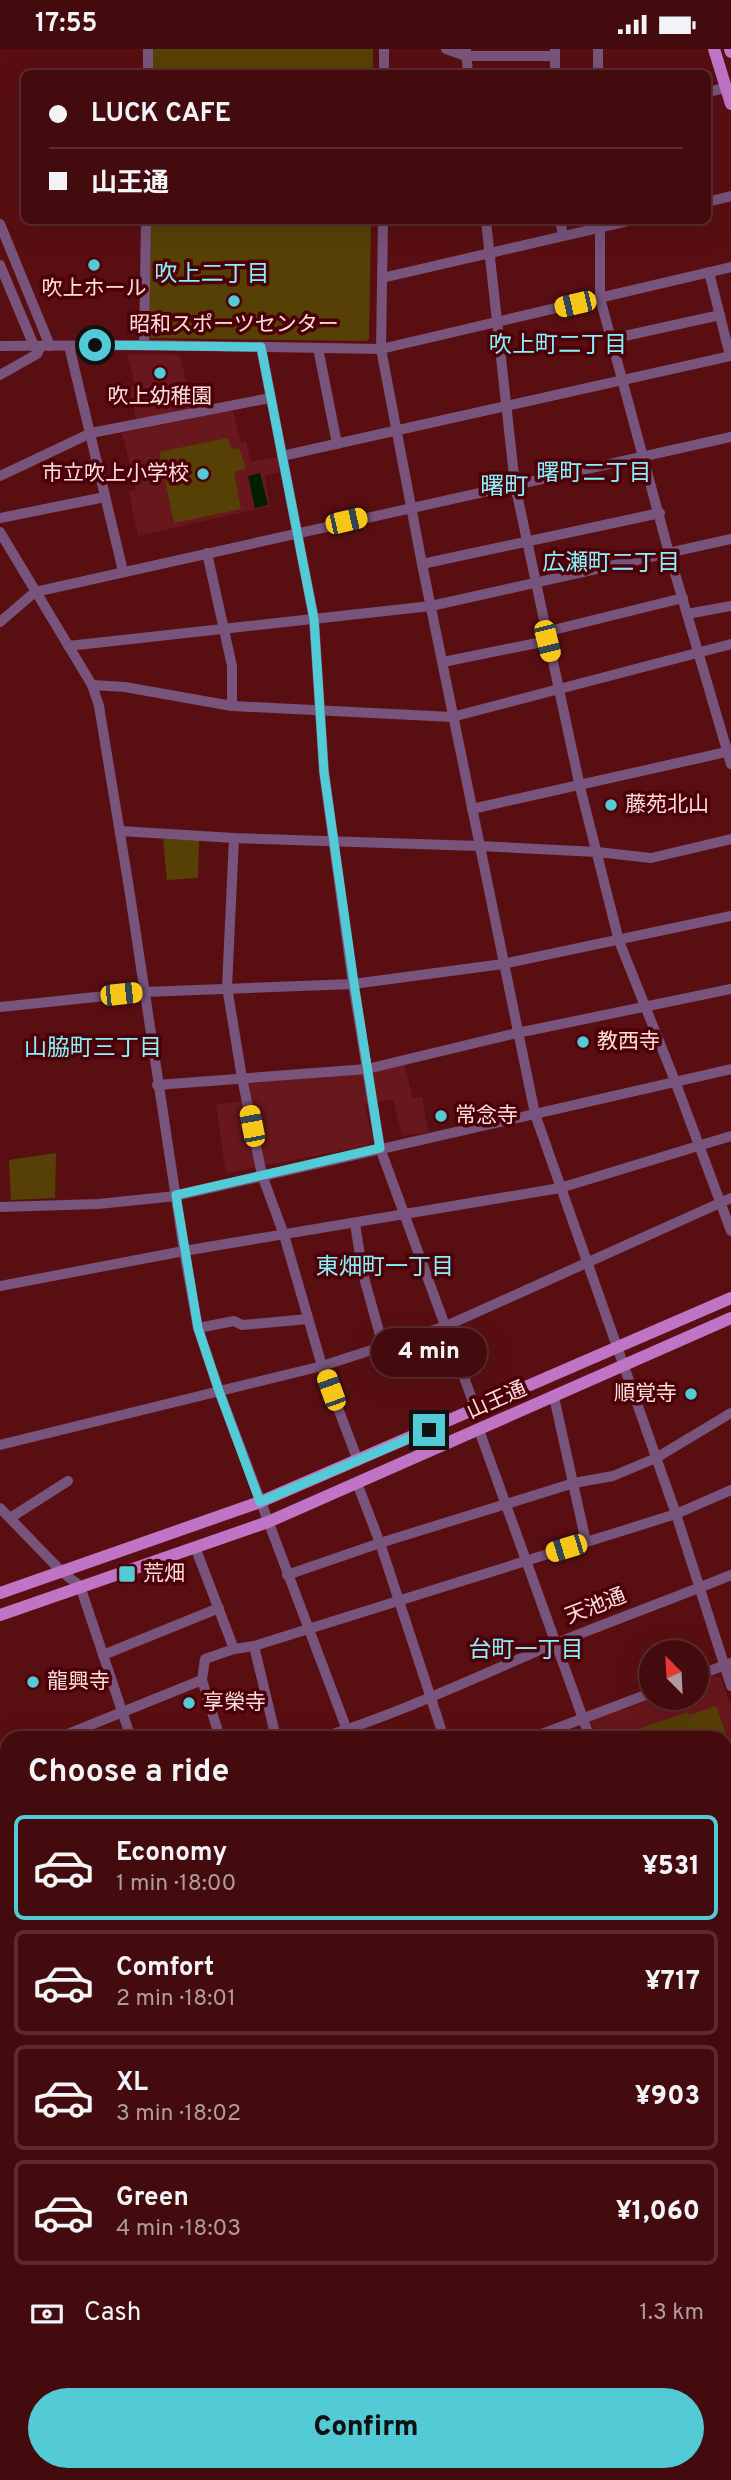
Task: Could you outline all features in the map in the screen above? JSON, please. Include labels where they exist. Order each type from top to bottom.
[{"type":"main road","points":[[714,49],[731,104]]},
{"type":"main road","name":"山王通","points":[[0,1593],[260,1502],[731,1299]]},
{"type":"main road","name":"山王通","points":[[0,1615],[268,1522],[731,1318]]},
{"type":"street","points":[[148,49],[148,70]]},
{"type":"street","points":[[384,49],[384,70]]},
{"type":"street","points":[[446,49],[466,53],[555,52],[555,70]]},
{"type":"street","points":[[598,49],[598,70]]},
{"type":"street","points":[[711,91],[726,88]]},
{"type":"street","points":[[711,201],[731,196]]},
{"type":"street","points":[[0,223],[42,346]]},
{"type":"street","points":[[144,345],[146,224]]},
{"type":"street","points":[[383,224],[381,349],[452,717],[535,1114],[676,1514],[727,1664],[731,1686]]},
{"type":"street","points":[[486,224],[515,485],[580,787],[619,941],[699,1146],[726,1201],[731,1231]]},
{"type":"street","points":[[561,224],[563,235]]},
{"type":"street","points":[[382,278],[600,224],[600,298],[669,553],[731,764]]},
{"type":"street","points":[[0,265],[3,282],[42,346]]},
{"type":"street","points":[[0,347],[144,345],[381,349],[731,267]]},
{"type":"street","points":[[282,456],[731,356],[709,272]]},
{"type":"street","points":[[611,339],[720,315]]},
{"type":"street","points":[[0,375],[37,353],[42,346]]},
{"type":"street","points":[[69,346],[123,571]]},
{"type":"street","points":[[261,347],[314,619],[324,772],[380,1148],[476,1409]]},
{"type":"street","points":[[318,348],[337,444]]},
{"type":"street","points":[[0,476],[91,433],[270,398]]},
{"type":"street","points":[[0,622],[35,592],[731,437]]},
{"type":"street","points":[[0,518],[105,496]]},
{"type":"street","points":[[422,564],[660,513]]},
{"type":"street","points":[[0,532],[92,685],[99,706],[157,1085],[198,1328],[307,1629],[348,1731]]},
{"type":"street","points":[[68,646],[431,606],[731,539]]},
{"type":"street","points":[[207,553],[232,666],[232,706]]},
{"type":"street","points":[[443,663],[682,598]]},
{"type":"street","points":[[687,614],[731,606]]},
{"type":"street","points":[[92,685],[125,687],[232,706],[452,717],[731,644]]},
{"type":"street","points":[[472,809],[729,752]]},
{"type":"street","points":[[120,831],[234,838],[479,846],[597,852],[651,858],[731,839]]},
{"type":"street","points":[[234,838],[227,987],[242,1078],[262,1175],[284,1235],[322,1366],[358,1461]]},
{"type":"street","points":[[0,1007],[144,992],[354,983],[503,964],[731,916]]},
{"type":"street","points":[[157,1085],[368,1069],[517,1033],[731,989]]},
{"type":"street","points":[[0,1207],[98,1204],[176,1195],[731,1069]]},
{"type":"street","points":[[0,1286],[184,1251],[560,1188],[731,1136]]},
{"type":"street","points":[[0,1445],[322,1366],[446,1326],[726,1201]]},
{"type":"street","points":[[355,1224],[367,1288],[383,1346]]},
{"type":"street","points":[[198,1328],[234,1321],[242,1325],[308,1319]]},
{"type":"street","points":[[554,1397],[586,1542]]},
{"type":"street","points":[[287,1574],[574,1483],[613,1476],[656,1458],[731,1413]]},
{"type":"street","points":[[479,1430],[588,1731]]},
{"type":"street","points":[[9,1518],[68,1481]]},
{"type":"street","points":[[357,1483],[380,1543],[442,1731]]},
{"type":"street","points":[[218,1731],[202,1680],[205,1658],[254,1646],[676,1514],[731,1490]]},
{"type":"street","points":[[0,1508],[62,1572],[80,1586],[129,1731]]},
{"type":"street","points":[[195,1547],[234,1649]]},
{"type":"street","name":"天池通","points":[[356,1731],[555,1644],[731,1575]]},
{"type":"street","points":[[103,1655],[219,1608]]},
{"type":"street","points":[[254,1646],[274,1731]]},
{"type":"street","points":[[709,1671],[727,1664]]},
{"type":"street","points":[[75,1731],[202,1680]]},
{"type":"street","points":[[551,1731],[639,1698]]},
{"type":"shaded area","points":[[153,49],[373,49],[373,70],[153,70]]},
{"type":"shaded area","points":[[151,224],[371,224],[367,341],[149,338]]},
{"type":"shaded area","points":[[127,354],[180,355],[192,409],[136,419],[129,387],[135,385]]},
{"type":"shaded area","name":"市立吹上小学校","points":[[233,410],[241,442],[246,442],[251,462],[278,457],[281,472],[265,476],[270,506],[138,536],[129,492],[136,490],[122,433]]},
{"type":"shaded area","points":[[228,438],[232,449],[239,448],[246,469],[234,472],[241,509],[174,523],[159,452]]},
{"type":"shaded area","points":[[260,473],[268,505],[255,508],[248,476]]},
{"type":"shaded area","points":[[163,839],[199,840],[198,878],[167,880]]},
{"type":"shaded area","points":[[404,1064],[413,1098],[422,1097],[428,1132],[402,1136],[393,1099],[364,1105],[373,1139],[366,1146],[226,1173],[216,1105],[249,1100],[246,1083]]},
{"type":"shaded area","points":[[56,1153],[55,1198],[11,1200],[9,1160]]},
{"type":"shaded area","points":[[715,1676],[721,1678],[731,1707],[731,1731],[594,1731],[591,1721],[639,1704],[639,1710],[709,1710],[709,1678]]},
{"type":"shaded area","points":[[716,1706],[725,1731],[633,1731],[688,1712],[689,1715]]},
{"type":"place","name":"吹上ホール","points":[[94,265]]},
{"type":"place","name":"昭和スポーツセンター","points":[[234,301]]},
{"type":"place","name":"吹上幼稚園","points":[[160,373]]},
{"type":"place","name":"市立吹上小学校","points":[[203,474]]},
{"type":"place","name":"藤苑北山","points":[[611,805]]},
{"type":"place","name":"教西寺","points":[[583,1042]]},
{"type":"place","name":"常念寺","points":[[441,1116]]},
{"type":"place","name":"順覚寺","points":[[691,1394]]},
{"type":"place","name":"荒畑","points":[[127,1574]]},
{"type":"place","name":"龍興寺","points":[[33,1682]]},
{"type":"place","name":"享榮寺","points":[[189,1703]]},
{"type":"district","name":"吹上二丁目","points":[[212,275]]},
{"type":"district","name":"吹上町二丁目","points":[[558,346]]},
{"type":"district","name":"曙町二丁目","points":[[594,474]]},
{"type":"district","name":"曙町","points":[[504,488]]},
{"type":"district","name":"広瀬町二丁目","points":[[611,564]]},
{"type":"district","name":"山脇町三丁目","points":[[93,1049]]},
{"type":"district","name":"東畑町一丁目","points":[[385,1268]]},
{"type":"district","name":"台町一丁目","points":[[526,1651]]},
{"type":"route","points":[[95,345],[261,347],[314,619],[324,772],[380,1148],[176,1195],[198,1328],[260,1502],[429,1430]]}]
